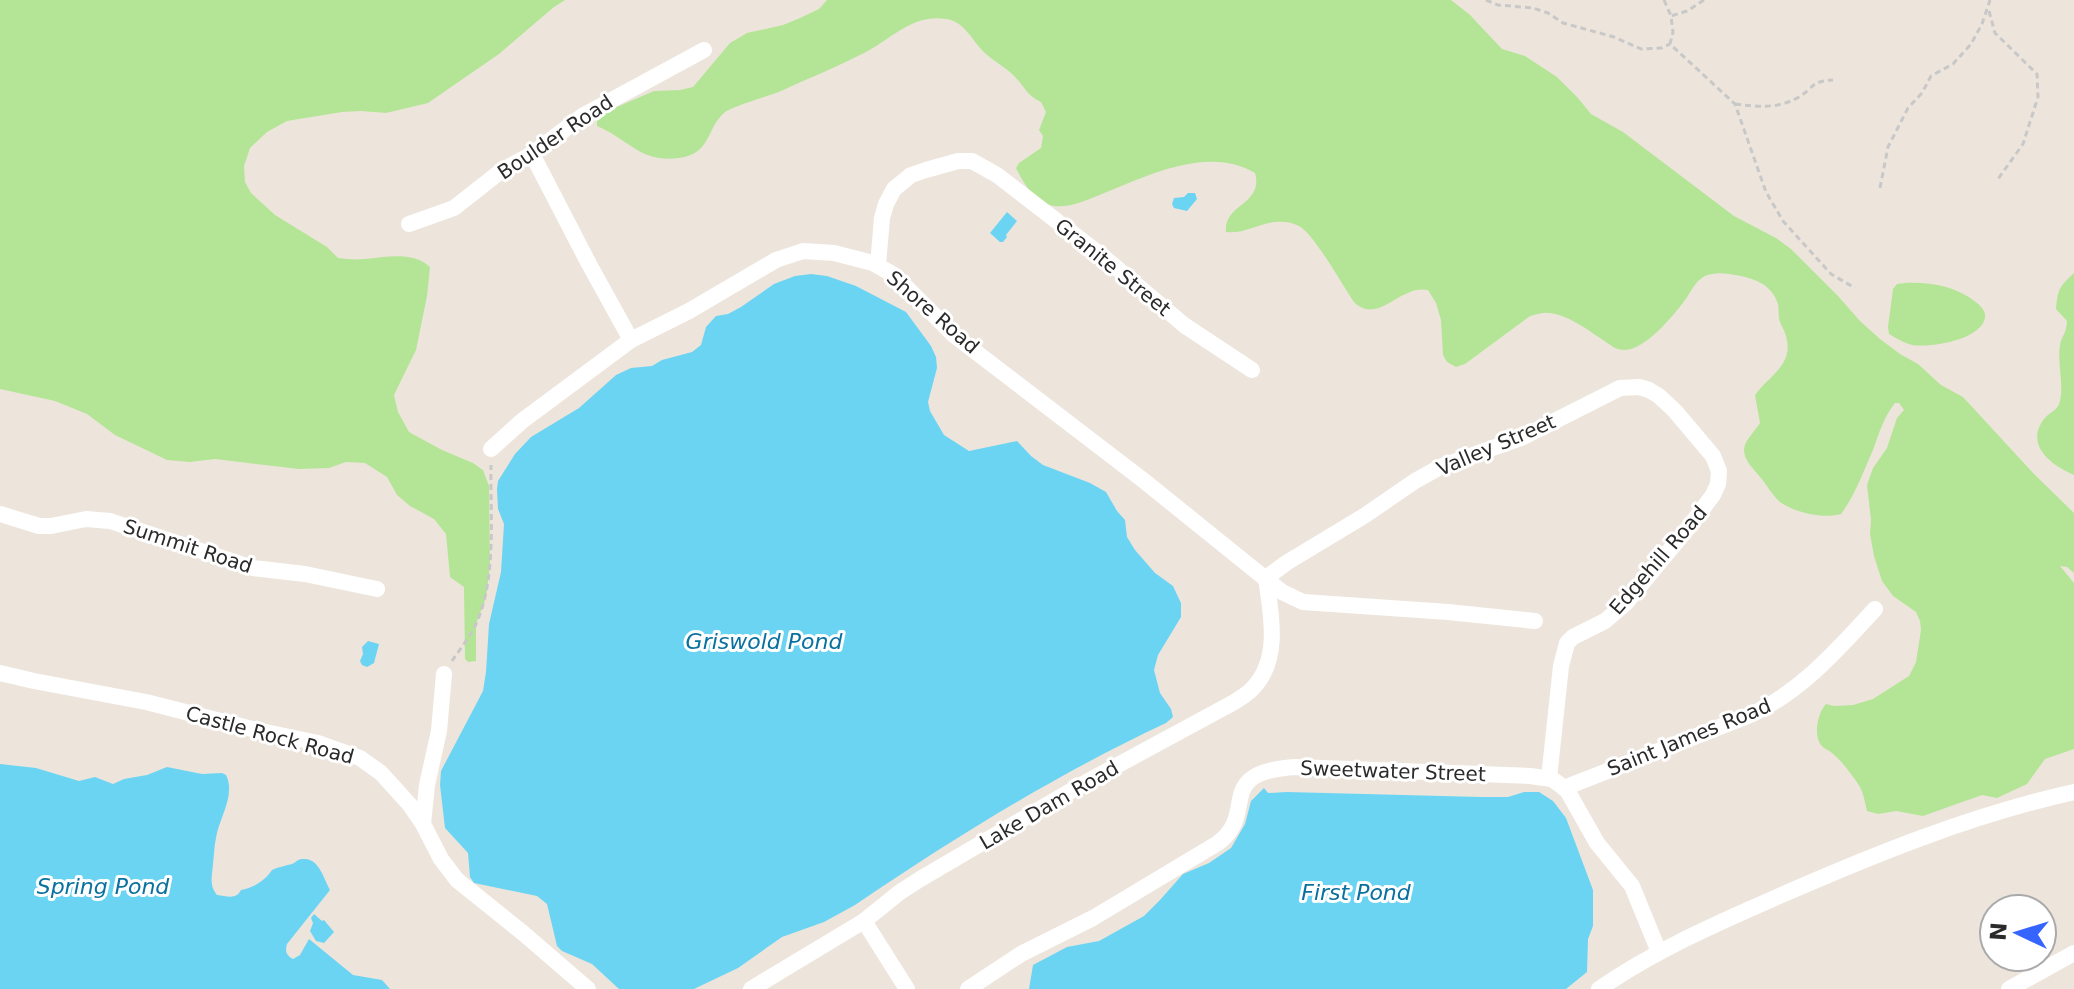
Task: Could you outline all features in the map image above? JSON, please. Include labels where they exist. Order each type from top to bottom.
[{"type":"street","name":"Boulder Road","points":[[409,224],[454,208],[501,171],[532,154],[573,122],[704,50]]},
{"type":"street","points":[[532,154],[631,340]]},
{"type":"street","name":"Granite Street","points":[[878,265],[884,210],[894,189],[911,175],[926,170],[958,161],[976,163],[997,175],[1106,259],[1176,319],[1252,370]]},
{"type":"street","name":"Shore Road","points":[[491,449],[522,421],[631,340],[689,311],[745,277],[791,254],[818,251],[844,255],[878,265],[894,275],[955,336],[1120,462],[1282,592],[1303,602],[1535,621]]},
{"type":"street","name":"Valley Street","points":[[1266,578],[1297,555],[1374,511],[1442,466],[1521,438],[1620,388],[1639,387],[1653,392]]},
{"type":"street","name":"Edgehill Road","points":[[1549,778],[1561,666],[1567,643],[1605,621],[1626,603],[1688,528],[1718,484],[1717,463],[1709,450],[1675,411],[1653,392]]},
{"type":"street","name":"Summit Road","points":[[0,514],[39,526],[86,519],[110,521],[253,568],[305,574],[377,589]]},
{"type":"street","name":"Lake Dam Road","points":[[751,989],[864,921],[922,878],[1249,692],[1266,668],[1271,649],[1272,629],[1266,578]]},
{"type":"street","name":"Saint James Road","points":[[1564,788],[1772,705],[1817,669],[1875,609]]},
{"type":"street","name":"Castle Rock Road","points":[[0,673],[146,702],[337,748],[369,763],[410,805],[441,859],[457,880],[588,989]]},
{"type":"street","points":[[423,824],[439,731],[444,674]]},
{"type":"street","name":"Sweetwater Street","points":[[968,989],[1021,954],[1123,902],[1224,839],[1235,820],[1245,785],[1261,773],[1281,768],[1549,778],[1564,788],[1597,843],[1632,886],[1659,952]]},
{"type":"street","points":[[1599,989],[1659,952],[1892,848],[1954,826],[2074,792]]},
{"type":"street","points":[[864,921],[907,989]]},
{"type":"street","points":[[2009,989],[2074,953]]},
{"type":"path","points":[[1486,0],[1498,5],[1533,8],[1563,23],[1614,37],[1641,49],[1662,48],[1670,44],[1673,32],[1671,16],[1664,0]]},
{"type":"path","points":[[1671,16],[1687,11],[1704,0]]},
{"type":"path","points":[[1880,188],[1888,147],[1908,108],[1922,93],[1931,76],[1953,64],[1971,44],[1990,0]]},
{"type":"path","points":[[1988,7],[1995,33],[2037,74],[2038,97],[2023,144],[1998,179]]},
{"type":"path","points":[[1670,44],[1735,104],[1766,192],[1783,221],[1831,274],[1855,288]]},
{"type":"path","points":[[1735,104],[1775,107],[1801,96],[1820,80],[1833,80]]},
{"type":"path","points":[[444,674],[476,624],[487,585],[491,449]]},
{"type":"green space","points":[[0,0],[565,0],[499,54],[428,103],[386,113],[342,112],[287,121],[267,132],[250,148],[244,166],[245,182],[251,193],[275,215],[327,247],[338,258],[408,257],[430,267],[416,350],[394,395],[398,412],[409,432],[473,463],[483,470],[489,486],[490,565],[486,598],[476,624],[476,661],[468,662],[465,659],[464,587],[450,577],[446,534],[434,519],[397,495],[387,477],[365,463],[346,462],[329,468],[299,469],[215,459],[190,462],[167,460],[115,435],[87,414],[55,401],[0,389]]},
{"type":"green space","points":[[827,0],[1451,0],[1502,49],[1525,56],[1557,77],[1591,114],[1623,132],[1734,216],[1791,249],[1880,339],[1918,364],[1941,385],[1963,397],[2074,513],[2074,573],[2060,566],[2074,583],[2074,749],[2045,759],[2027,784],[1997,798],[1982,795],[1923,816],[1896,811],[1878,814],[1867,811],[1854,778],[1821,745],[1817,736],[1818,724],[1826,704],[1853,705],[1873,699],[1909,676],[1916,662],[1920,621],[1916,612],[1893,596],[1882,581],[1870,534],[1867,485],[1873,468],[1887,448],[1897,418],[1904,410],[1899,403],[1895,403],[1888,414],[1859,483],[1841,514],[1810,514],[1780,502],[1744,454],[1746,443],[1760,423],[1755,395],[1780,368],[1787,353],[1785,332],[1779,320],[1775,297],[1767,287],[1755,280],[1723,273],[1705,276],[1658,331],[1633,348],[1616,348],[1570,319],[1544,313],[1530,316],[1465,364],[1456,367],[1447,362],[1443,355],[1441,320],[1428,290],[1408,293],[1381,307],[1363,308],[1354,302],[1320,249],[1299,226],[1278,222],[1239,232],[1226,232],[1231,215],[1254,192],[1256,184],[1255,173],[1237,165],[1218,162],[1178,166],[1072,205],[1054,206],[1041,201],[1016,168],[1041,148],[1043,136],[1039,130],[1046,112],[1041,102],[986,54],[964,28],[946,19],[934,18],[912,24],[844,63],[724,113],[703,146],[689,156],[654,157],[597,126],[603,113],[654,91],[693,87],[730,43],[747,33],[800,18],[819,9]]},
{"type":"green space","points":[[2074,273],[2074,475],[2057,466],[2043,453],[2037,437],[2044,419],[2060,401],[2059,352],[2067,321],[2056,309],[2060,289]]},
{"type":"green space","points":[[1897,284],[1943,286],[1969,297],[1984,312],[1981,326],[1965,337],[1942,344],[1912,345],[1897,339],[1889,334],[1888,327],[1893,289]]},
{"type":"water","points":[[1195,193],[1197,199],[1187,211],[1174,208],[1174,198],[1184,197]]},
{"type":"water","points":[[1007,212],[1017,221],[1000,242],[990,233]]},
{"type":"water","name":"Griswold Pond","points":[[811,274],[856,286],[906,312],[936,357],[937,368],[928,402],[944,435],[969,451],[1017,441],[1043,465],[1106,492],[1125,520],[1127,537],[1135,550],[1155,573],[1173,586],[1181,603],[1181,617],[1158,655],[1154,670],[1160,693],[1173,717],[1007,808],[855,905],[824,922],[782,937],[738,968],[694,989],[619,989],[592,964],[557,946],[547,904],[537,896],[474,883],[470,877],[468,853],[445,828],[441,771],[483,691],[486,672],[489,624],[501,572],[504,524],[498,509],[498,481],[515,454],[531,437],[579,408],[616,375],[692,352],[701,345],[706,327],[716,316],[741,307],[774,284]]},
{"type":"water","points":[[368,641],[379,644],[374,663],[367,667],[360,661],[362,647]]},
{"type":"water","name":"Spring Pond","points":[[0,764],[36,768],[79,781],[95,777],[113,784],[167,767],[226,775],[228,798],[216,838],[212,877],[217,895],[234,896],[259,883],[272,870],[300,859],[314,862],[330,890],[287,944],[287,954],[293,959],[300,955],[309,939],[353,975],[382,980],[390,989],[0,989]]},
{"type":"water","name":"First Pond","points":[[1264,788],[1268,793],[1481,797],[1539,792],[1553,801],[1566,818],[1593,890],[1593,926],[1588,939],[1587,972],[1566,989],[1029,989],[1033,965],[1067,947],[1099,941],[1144,916],[1183,874],[1209,863],[1231,848],[1245,824],[1251,801]]},
{"type":"water","points":[[314,914],[334,932],[324,943],[316,941],[310,931]]}]
